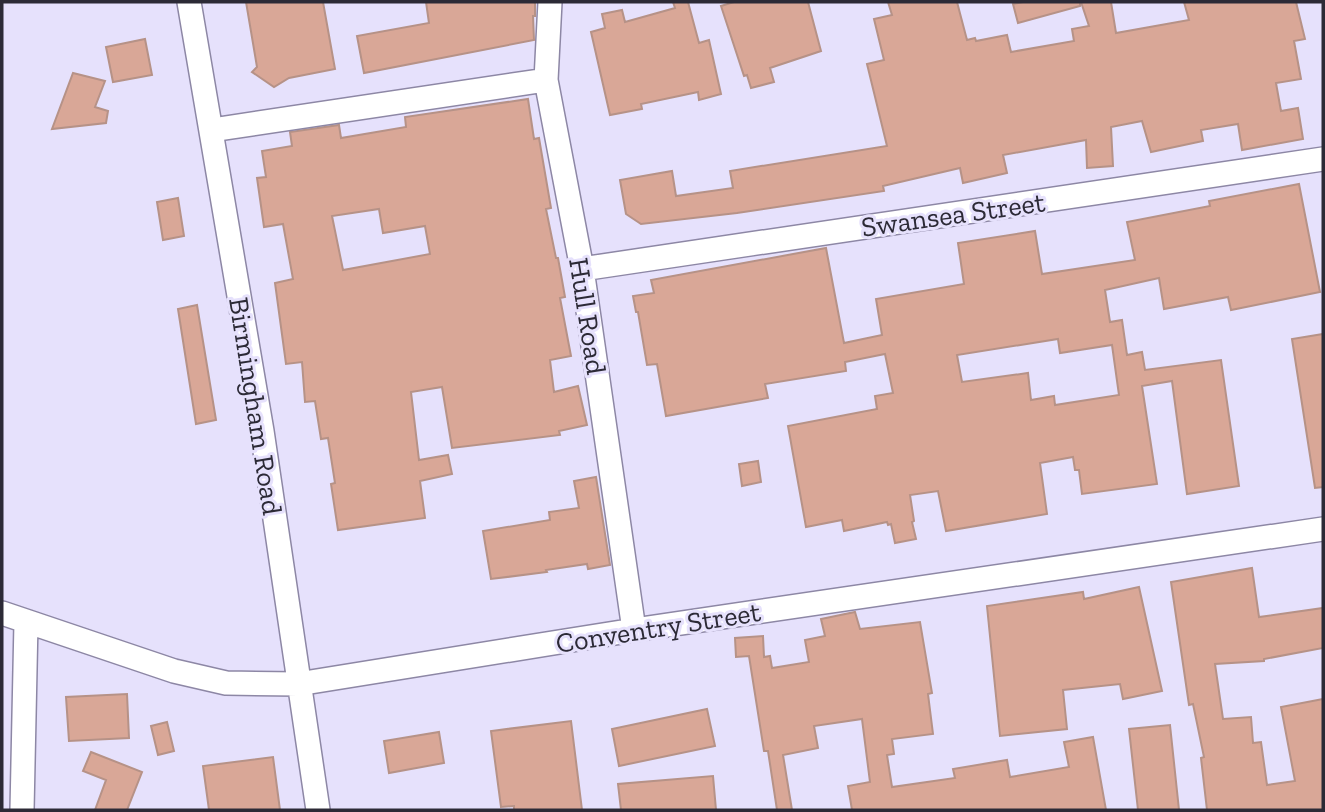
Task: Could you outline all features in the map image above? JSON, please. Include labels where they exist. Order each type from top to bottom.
[{"type":"street","name":"Birmingham Road","points":[[189,2],[262,431],[318,810]]},
{"type":"street","name":"Hull Road","points":[[551,2],[546,80],[582,269],[634,630]]},
{"type":"street","points":[[212,130],[546,80]]},
{"type":"street","name":"Swansea Street","points":[[582,269],[1323,159]]},
{"type":"street","name":"Conventry Street","points":[[2,613],[174,671],[226,683],[298,684],[634,630],[1323,529]]},
{"type":"street","points":[[22,810],[26,622]]},
{"type":"building","points":[[246,2],[323,2],[335,69],[289,78],[274,87],[252,72],[257,67]]},
{"type":"building","points":[[426,2],[535,2],[534,40],[364,73],[357,36],[429,23]]},
{"type":"building","points":[[673,2],[688,2],[699,43],[709,40],[721,94],[699,100],[698,92],[641,104],[642,109],[610,115],[591,32],[605,28],[602,14],[622,10],[625,22],[675,8]]},
{"type":"building","points":[[734,2],[808,2],[821,51],[770,68],[774,82],[751,88],[747,75],[744,76],[721,6]]},
{"type":"building","points":[[888,2],[957,2],[967,40],[975,38],[976,41],[1007,35],[1011,52],[1074,41],[1072,29],[1089,26],[1081,2],[1111,2],[1116,33],[1189,20],[1184,2],[1296,2],[1305,39],[1294,41],[1301,79],[1276,83],[1281,111],[1298,108],[1303,139],[1242,150],[1238,124],[1201,130],[1203,141],[1151,152],[1142,121],[1111,127],[1113,166],[1087,168],[1086,140],[1003,155],[1007,173],[963,183],[960,168],[883,186],[884,191],[737,213],[641,224],[626,214],[620,180],[672,171],[676,196],[733,188],[730,171],[887,146],[867,64],[884,60],[874,19],[892,15]]},
{"type":"building","points":[[1080,2],[1080,6],[1018,23],[1013,4]]},
{"type":"building","points":[[145,39],[152,75],[113,82],[106,47]]},
{"type":"building","points":[[73,73],[105,81],[95,107],[108,111],[106,123],[52,129]]},
{"type":"building","points":[[528,99],[534,139],[539,138],[551,208],[546,209],[565,297],[560,298],[571,356],[550,360],[554,392],[578,386],[587,425],[559,431],[560,435],[452,448],[442,387],[411,392],[419,460],[448,455],[452,474],[420,481],[425,518],[338,530],[328,438],[321,439],[315,401],[305,402],[302,362],[286,364],[275,283],[293,279],[283,224],[264,227],[257,178],[266,177],[262,151],[292,146],[290,132],[339,125],[341,138],[406,127],[405,117]],"holes":[[[379,209],[383,233],[425,226],[430,254],[343,270],[332,216]]]},
{"type":"building","points":[[1299,184],[1320,292],[1231,310],[1228,297],[1164,309],[1159,278],[1105,290],[1110,322],[1122,320],[1127,355],[1142,352],[1145,370],[1221,360],[1239,486],[1187,494],[1172,381],[1142,386],[1157,484],[1082,494],[1079,470],[1075,470],[1073,457],[1040,463],[1047,514],[946,531],[938,491],[910,495],[916,539],[895,543],[891,524],[888,525],[887,522],[844,531],[842,520],[806,527],[788,426],[877,409],[875,396],[893,393],[885,354],[845,362],[846,371],[765,384],[768,398],[666,416],[657,364],[647,365],[633,296],[654,293],[651,280],[826,248],[844,343],[882,335],[876,299],[964,284],[958,243],[1035,231],[1042,274],[1135,260],[1127,222],[1210,206],[1209,201]],"holes":[[[1058,339],[1060,353],[1112,345],[1119,395],[1055,405],[1054,396],[1031,400],[1028,373],[962,382],[957,355]]]},
{"type":"building","points":[[178,198],[184,236],[163,240],[157,202]]},
{"type":"building","points":[[197,305],[216,420],[196,424],[178,309]]},
{"type":"building","points":[[1323,334],[1323,487],[1315,488],[1292,339]]},
{"type":"building","points":[[758,461],[761,482],[742,486],[739,464]]},
{"type":"building","points":[[596,477],[610,565],[588,569],[587,564],[491,579],[483,531],[550,520],[549,512],[579,508],[574,481]]},
{"type":"building","points":[[1252,568],[1259,617],[1323,608],[1323,648],[1264,661],[1215,664],[1223,719],[1251,717],[1253,743],[1261,742],[1267,785],[1295,781],[1281,707],[1323,699],[1323,810],[1207,810],[1201,758],[1204,757],[1193,704],[1189,705],[1171,582]]},
{"type":"building","points":[[1139,587],[1162,691],[1123,699],[1120,684],[1063,690],[1067,729],[1000,736],[987,606],[1083,592],[1084,599]]},
{"type":"building","points":[[855,612],[860,629],[920,622],[932,693],[928,694],[933,734],[892,739],[894,754],[887,755],[892,787],[955,778],[953,769],[1007,760],[1010,777],[1069,767],[1064,742],[1093,737],[1106,810],[852,810],[848,786],[870,782],[862,719],[814,726],[818,748],[783,755],[792,810],[777,810],[768,751],[764,751],[749,656],[736,657],[735,638],[763,636],[764,657],[770,656],[772,668],[809,662],[805,640],[825,636],[821,619]]},
{"type":"building","points":[[127,694],[129,738],[69,741],[66,697]]},
{"type":"building","points":[[707,709],[715,746],[619,766],[612,729]]},
{"type":"building","points":[[571,721],[582,810],[514,810],[514,806],[501,807],[491,731]]},
{"type":"building","points":[[167,722],[174,751],[158,755],[151,726]]},
{"type":"building","points":[[1170,725],[1179,810],[1138,810],[1129,729]]},
{"type":"building","points":[[439,732],[444,763],[389,773],[384,741]]},
{"type":"building","points":[[91,752],[142,772],[127,810],[95,810],[106,780],[83,771]]},
{"type":"building","points":[[273,757],[280,810],[209,810],[203,766]]},
{"type":"building","points":[[713,776],[716,810],[621,810],[618,784]]}]
